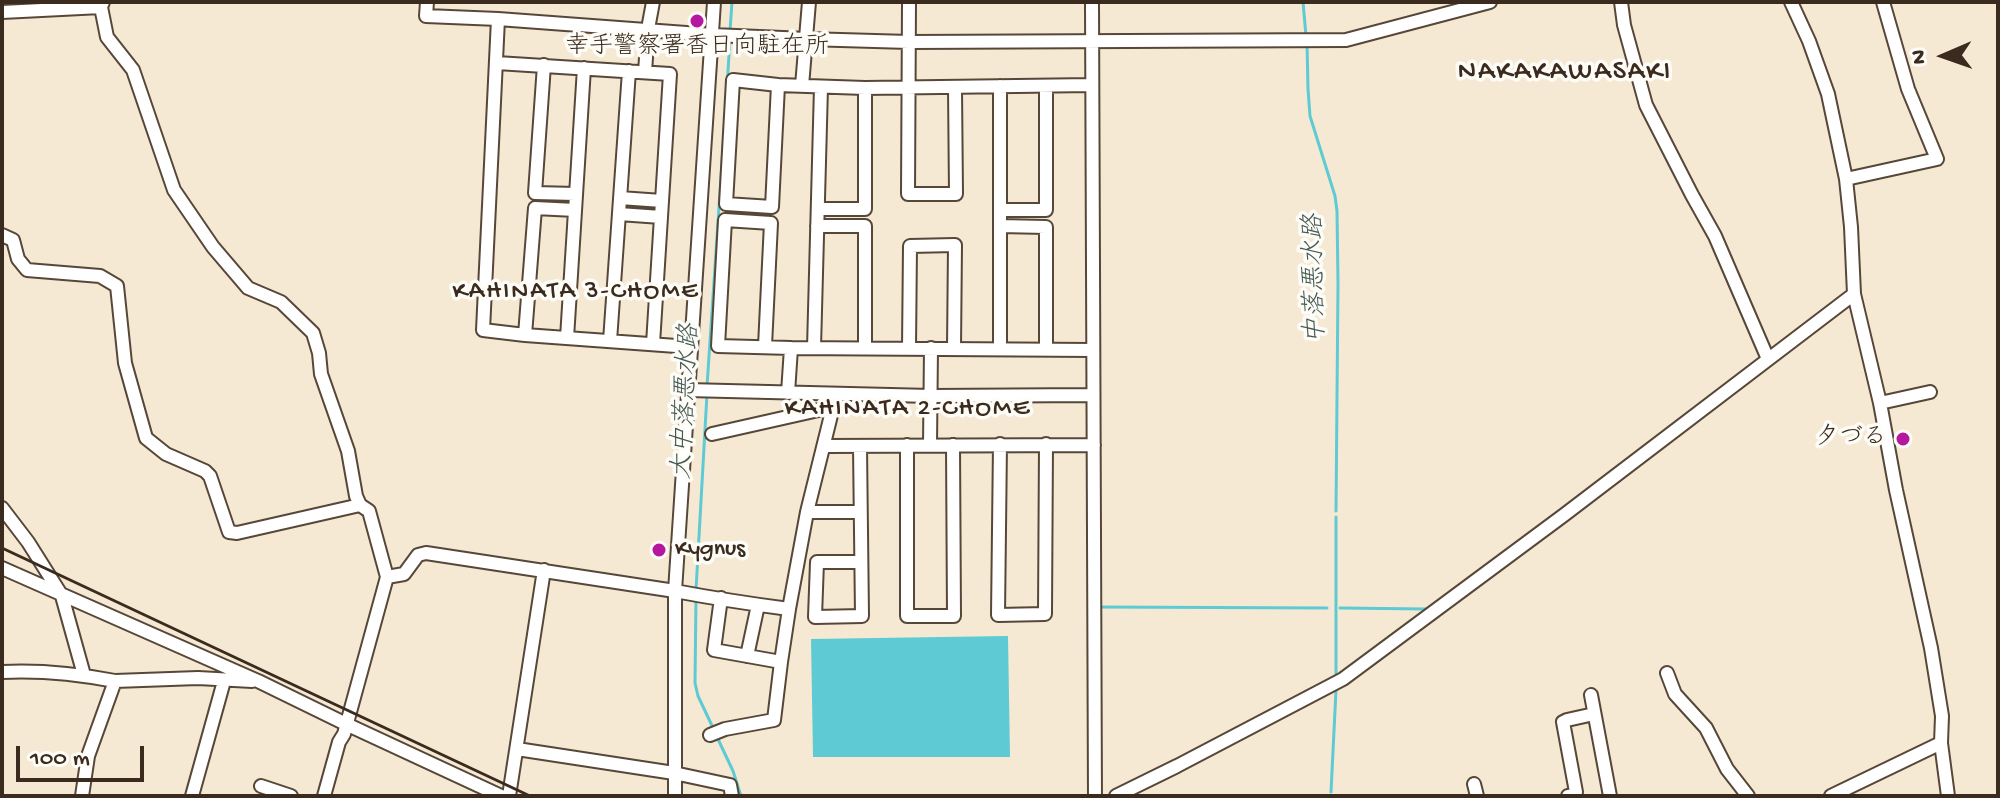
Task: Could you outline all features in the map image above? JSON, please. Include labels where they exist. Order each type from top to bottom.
[{"type":"street","points":[[427,2],[426,16],[724,36],[909,42],[1346,40],[1490,2]]},
{"type":"street","points":[[645,72],[653,2]]},
{"type":"street","points":[[675,796],[680,592],[700,390],[690,347],[724,36],[714,2]]},
{"type":"street","points":[[802,86],[809,2]]},
{"type":"street","points":[[909,2],[908,194],[956,194],[955,88]]},
{"type":"street","points":[[1092,2],[1095,796]]},
{"type":"street","points":[[1621,2],[1624,25],[1646,105],[1715,236],[1768,359]]},
{"type":"street","points":[[1791,2],[1828,94],[1846,179],[1854,294],[1931,648],[1942,716],[1941,743],[1948,796]]},
{"type":"street","points":[[1846,179],[1937,159],[1908,89],[1883,2]]},
{"type":"street","points":[[2,12],[102,5],[107,37],[133,70],[174,190],[213,247],[248,288],[281,302],[313,333],[321,374],[348,451],[356,496],[360,505],[369,511],[387,577],[324,796]]},
{"type":"street","points":[[498,19],[483,330],[690,347]]},
{"type":"street","points":[[497,63],[670,74],[653,344]]},
{"type":"street","points":[[544,65],[535,193],[576,194]]},
{"type":"street","points":[[567,338],[584,68]]},
{"type":"street","points":[[610,341],[629,71]]},
{"type":"street","points":[[778,85],[772,207],[726,204],[733,80],[865,88],[1092,85]]},
{"type":"street","points":[[1000,86],[1000,349]]},
{"type":"street","points":[[1000,210],[1046,210],[1046,86]]},
{"type":"street","points":[[814,348],[821,87]]},
{"type":"street","points":[[818,209],[865,209],[865,88]]},
{"type":"street","points":[[620,198],[662,201]]},
{"type":"street","points":[[525,335],[535,208],[575,210]]},
{"type":"street","points":[[619,214],[661,217]]},
{"type":"street","points":[[765,346],[771,223],[725,220],[718,346],[1093,350]]},
{"type":"street","points":[[817,226],[865,226],[865,348]]},
{"type":"street","points":[[1000,226],[1046,227],[1046,349]]},
{"type":"street","points":[[2,235],[13,240],[18,259],[27,270],[100,276],[117,286],[125,363],[146,438],[166,454],[210,476],[229,532],[237,533],[360,505]]},
{"type":"street","points":[[909,348],[910,246],[955,245],[954,348]]},
{"type":"street","points":[[1116,796],[1343,679],[1854,294]]},
{"type":"street","points":[[788,393],[791,348]]},
{"type":"street","points":[[930,445],[931,348]]},
{"type":"street","points":[[700,390],[788,393],[834,401]]},
{"type":"street","points":[[1880,403],[1930,392]]},
{"type":"street","points":[[712,434],[834,401],[931,396],[1093,395]]},
{"type":"street","points":[[715,733],[774,720],[789,609],[807,512],[834,401]]},
{"type":"street","points":[[1000,444],[998,615],[1045,614],[1046,444]]},
{"type":"street","points":[[907,445],[907,616],[954,616],[953,445]]},
{"type":"street","points":[[824,446],[1094,445]]},
{"type":"street","points":[[860,446],[862,616],[815,617],[817,562],[860,562]]},
{"type":"street","points":[[2,508],[62,596],[84,675]]},
{"type":"street","points":[[807,512],[860,512]]},
{"type":"street","points":[[387,577],[404,574],[418,555],[426,553],[789,609]]},
{"type":"street","points":[[2,568],[258,681],[501,796]]},
{"type":"street","points":[[509,796],[544,570]]},
{"type":"street","points":[[721,598],[714,650],[781,662]]},
{"type":"street","points":[[747,656],[758,605]]},
{"type":"street","points":[[2,672],[84,675],[115,681],[198,678],[258,681]]},
{"type":"street","points":[[1667,673],[1675,694],[1706,728],[1727,769],[1748,796]]},
{"type":"street","points":[[82,796],[88,756],[115,681]]},
{"type":"street","points":[[192,796],[224,681]]},
{"type":"street","points":[[1591,695],[1610,796]]},
{"type":"street","points":[[1568,796],[1576,792],[1563,722],[1594,714]]},
{"type":"street","points":[[1831,796],[1941,743]]},
{"type":"street","points":[[517,749],[674,773],[730,785],[732,796]]},
{"type":"street","points":[[261,786],[291,796]]},
{"type":"water","points":[[1008,636],[1010,757],[813,757],[811,639]]},
{"type":"waterway","name":"大中落悪水路","points":[[730,31],[732,2]]},
{"type":"waterway","name":"中落悪水路","points":[[1303,2],[1306,36]]},
{"type":"waterway","name":"大中落悪水路","points":[[726,103],[730,39]]},
{"type":"waterway","name":"中落悪水路","points":[[1307,43],[1310,116],[1337,211],[1336,511]]},
{"type":"waterway","name":"大中落悪水路","points":[[707,386],[725,118]]},
{"type":"waterway","name":"大中落悪水路","points":[[696,590],[707,394]]},
{"type":"waterway","name":"中落悪水路","points":[[1336,517],[1336,674]]},
{"type":"waterway","name":"大中落悪水路","points":[[696,597],[695,683],[714,730]]},
{"type":"waterway","points":[[1098,607],[1327,608]]},
{"type":"waterway","points":[[1340,608],[1426,609]]},
{"type":"waterway","name":"中落悪水路","points":[[1331,792],[1336,690]]},
{"type":"waterway","name":"大中落悪水路","points":[[717,737],[741,796]]},
{"type":"railway","points":[[2,548],[530,796]]},
{"type":"place","name":"幸手警察署香日向駐在所","points":[[697,21]]},
{"type":"place","name":"夕づる","points":[[1903,439]]},
{"type":"place","name":"Kygnus","points":[[659,550]]},
{"type":"district","name":"NAKAKAWASAKI","points":[[1565,74]]},
{"type":"district","name":"KAHINATA 3-CHOME","points":[[576,293]]},
{"type":"district","name":"KAHINATA 2-CHOME","points":[[908,410]]}]
